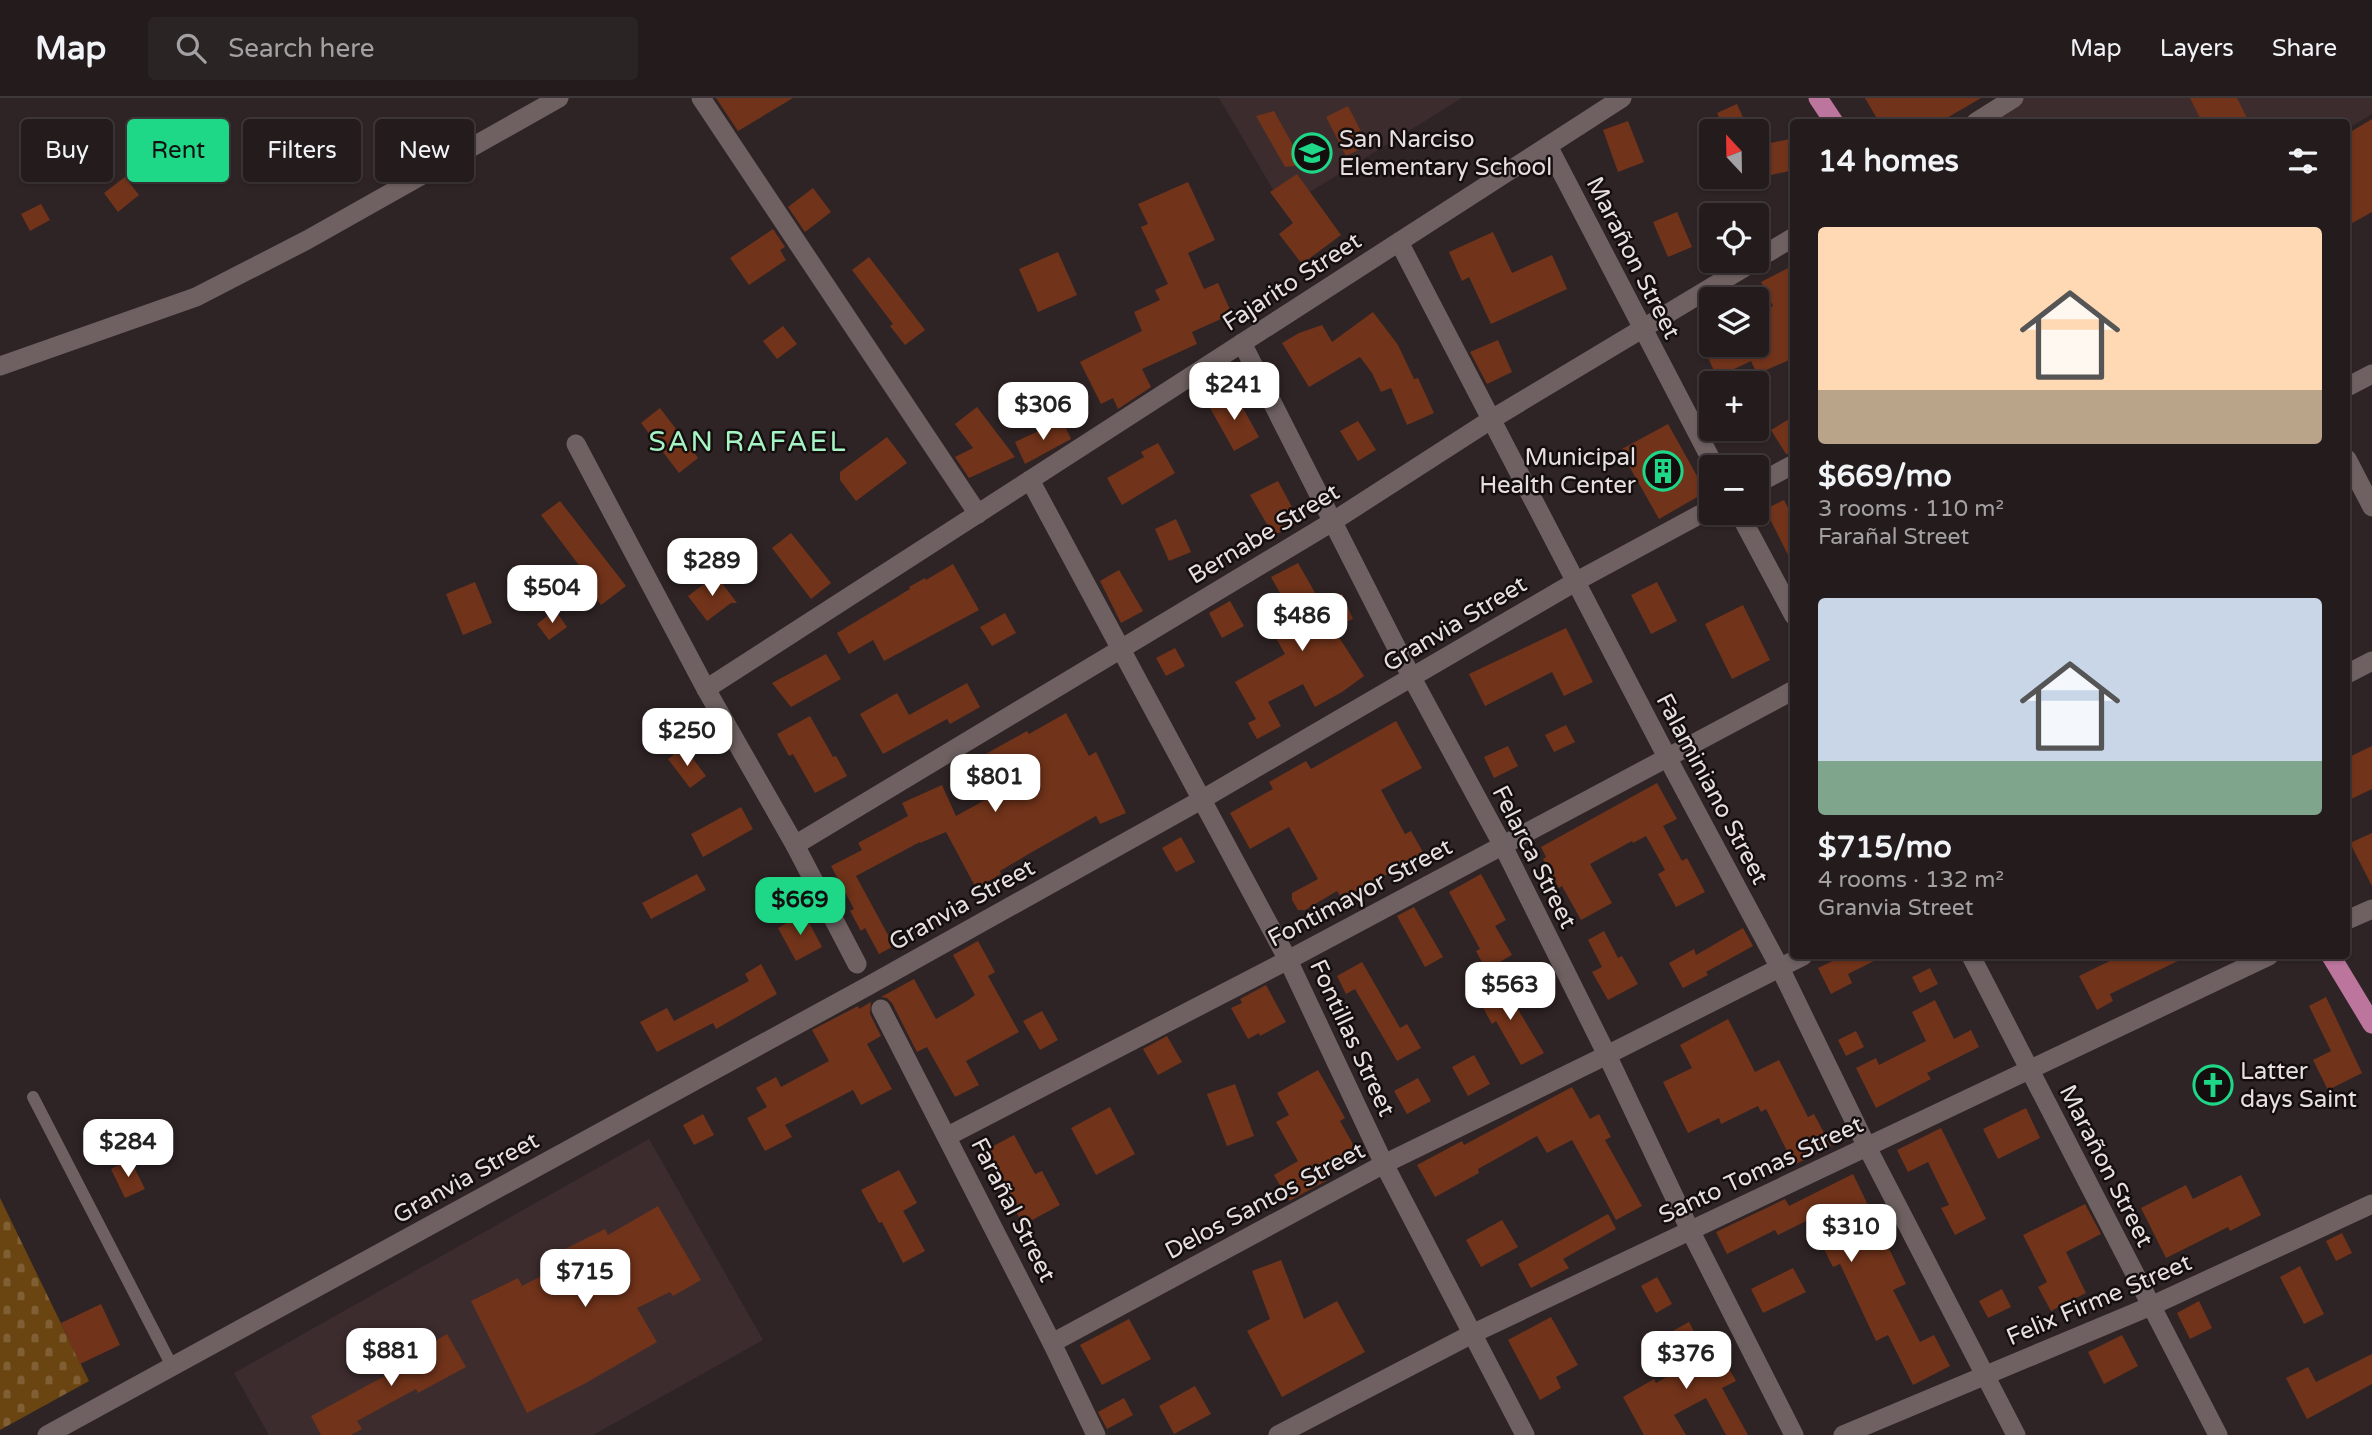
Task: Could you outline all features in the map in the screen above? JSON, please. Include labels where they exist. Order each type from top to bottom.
[{"type":"main road","points":[[1818,98],[1832,119]]},
{"type":"main road","points":[[2333,959],[2372,1024]]},
{"type":"street","points":[[0,366],[196,297],[307,240],[559,98]]},
{"type":"street","points":[[701,98],[978,514]]},
{"type":"street","name":"Fajarito Street","points":[[706,689],[1622,98]]},
{"type":"street","points":[[1981,119],[2014,98]]},
{"type":"street","name":"Marañon Street","points":[[1548,146],[1709,455]]},
{"type":"street","name":"Bernabe Street","points":[[1769,252],[1790,239]]},
{"type":"street","name":"Falaminiano Street","points":[[1399,242],[1575,582],[1780,968],[1867,1147],[2016,1435]]},
{"type":"street","name":"Bernabe Street","points":[[795,845],[1332,522],[1492,419],[1735,273]]},
{"type":"street","name":"Felarca Street","points":[[1242,343],[1412,678],[1502,844],[1690,1230],[1794,1435]]},
{"type":"street","points":[[2350,385],[2372,374]]},
{"type":"street","points":[[576,444],[706,689],[795,845],[857,964]]},
{"type":"street","points":[[2350,465],[2372,507]]},
{"type":"street","points":[[1769,478],[1790,466]]},
{"type":"street","name":"Fontillas Street","points":[[1030,480],[1288,960],[1384,1164],[1525,1435]]},
{"type":"street","name":"Granvia Street","points":[[47,1435],[1201,800],[1575,582],[1699,515]]},
{"type":"street","points":[[1745,525],[1790,609]]},
{"type":"street","points":[[2350,672],[2372,661]]},
{"type":"street","name":"Fontimayor Street","points":[[948,1136],[1288,960],[1790,692]]},
{"type":"street","points":[[2350,919],[2372,909]]},
{"type":"street","name":"Delos Santos Street","points":[[1052,1343],[1384,1164],[1797,959]]},
{"type":"street","name":"Marañon Street","points":[[1972,959],[2218,1435]]},
{"type":"street","name":"Santo Tomas Street","points":[[1278,1435],[1472,1334],[2263,959]]},
{"type":"street","name":"Farañal Street","points":[[881,1009],[948,1136],[1096,1435]]},
{"type":"street","name":"Felix Firme Street","points":[[1843,1435],[2151,1306],[2372,1204]]},
{"type":"lane","points":[[33,1097],[173,1368]]},
{"type":"shaded area","name":"San Narciso Elementary School","points":[[1219,98],[1462,98],[1284,208]]},
{"type":"shaded area","points":[[2025,98],[2372,98],[2372,114],[2350,127],[2350,119],[1992,119]]},
{"type":"shaded area","points":[[649,1139],[763,1340],[593,1435],[269,1435],[234,1373]]},
{"type":"green space","points":[[0,1198],[89,1381],[0,1430]]},
{"type":"building","points":[[716,98],[793,98],[738,131]]},
{"type":"building","points":[[1865,98],[1981,98],[1945,119],[1877,119]]},
{"type":"building","points":[[2190,98],[2237,98],[2248,119],[2200,119]]},
{"type":"building","points":[[1737,104],[1744,119],[1720,119],[1717,113]]},
{"type":"building","points":[[1348,106],[1368,145],[1346,156],[1326,117]]},
{"type":"building","points":[[1274,111],[1304,165],[1285,167],[1256,116]]},
{"type":"building","points":[[2372,119],[2372,212],[2350,224],[2350,132]]},
{"type":"building","points":[[1628,121],[1644,162],[1618,172],[1603,130]]},
{"type":"building","points":[[1790,139],[1790,171],[1769,175],[1769,143]]},
{"type":"building","points":[[1297,174],[1341,235],[1302,264],[1279,234],[1293,223],[1270,192]]},
{"type":"building","points":[[125,177],[139,195],[118,212],[104,193]]},
{"type":"building","points":[[1188,182],[1215,240],[1188,253],[1204,289],[1218,283],[1232,314],[1192,332],[1197,344],[1142,369],[1151,387],[1118,409],[1113,398],[1101,404],[1080,362],[1142,331],[1134,312],[1160,300],[1155,290],[1168,284],[1141,227],[1148,224],[1138,204]]},
{"type":"building","points":[[813,188],[831,212],[805,232],[788,207]]},
{"type":"building","points":[[41,204],[50,220],[30,231],[21,214]]},
{"type":"building","points":[[1677,212],[1692,247],[1668,257],[1653,222]]},
{"type":"building","points":[[773,229],[785,247],[780,250],[786,260],[749,285],[730,258]]},
{"type":"building","points":[[1493,232],[1512,273],[1552,255],[1567,289],[1491,324],[1469,277],[1462,281],[1449,252]]},
{"type":"building","points":[[1058,252],[1077,295],[1038,312],[1019,269]]},
{"type":"building","points":[[869,257],[925,330],[905,345],[890,326],[893,324],[852,270]]},
{"type":"building","points":[[1790,267],[1790,360],[1764,371],[1756,371],[1751,361],[1730,371],[1714,371],[1708,357],[1769,357],[1769,308],[1773,306],[1769,298],[1769,287],[1764,287],[1761,282]]},
{"type":"building","points":[[1373,312],[1398,345],[1414,379],[1418,378],[1434,413],[1407,425],[1391,388],[1381,392],[1360,357],[1309,387],[1282,343],[1299,333],[1322,325],[1332,342]]},
{"type":"building","points":[[783,326],[797,344],[777,359],[763,341]]},
{"type":"building","points":[[1498,340],[1512,372],[1487,384],[1470,352]]},
{"type":"building","points":[[1234,392],[1259,437],[1234,451],[1209,406]]},
{"type":"building","points":[[977,407],[1015,457],[969,478],[955,457],[973,448],[955,424]]},
{"type":"building","points":[[660,408],[698,458],[679,473],[641,423]]},
{"type":"building","points":[[1790,418],[1790,453],[1786,454],[1771,430]]},
{"type":"building","points":[[1062,420],[1071,439],[1025,464],[1015,442]]},
{"type":"building","points":[[1358,421],[1376,450],[1358,461],[1340,431]]},
{"type":"building","name":"Municipal Health Center","points":[[1668,424],[1699,479],[1699,496],[1659,519],[1620,450]]},
{"type":"building","points":[[887,437],[907,463],[856,501],[840,480],[840,472]]},
{"type":"building","points":[[1158,443],[1175,473],[1122,505],[1107,478],[1144,457],[1141,452]]},
{"type":"building","points":[[1278,481],[1300,522],[1279,533],[1272,533],[1250,495]]},
{"type":"building","points":[[1784,500],[1790,511],[1790,559],[1769,517],[1769,507]]},
{"type":"building","points":[[560,501],[626,586],[601,605],[578,576],[584,572],[541,515]]},
{"type":"building","points":[[1176,519],[1191,552],[1169,561],[1155,529]]},
{"type":"building","points":[[791,533],[831,583],[811,599],[772,548]]},
{"type":"building","points":[[1298,563],[1321,603],[1342,594],[1353,619],[1333,628],[1364,676],[1315,707],[1303,684],[1268,702],[1281,726],[1257,739],[1248,723],[1256,719],[1235,682],[1285,654],[1273,633],[1295,620],[1271,577]]},
{"type":"building","points":[[953,564],[979,610],[884,661],[873,640],[849,654],[837,633],[910,589],[909,587]]},
{"type":"building","points":[[1119,570],[1143,611],[1121,623],[1100,581]]},
{"type":"building","points":[[716,575],[737,603],[731,603],[707,621],[688,596]]},
{"type":"building","points":[[475,582],[492,623],[463,635],[446,594]]},
{"type":"building","points":[[1657,582],[1677,621],[1651,634],[1631,595]]},
{"type":"building","points":[[1230,601],[1244,626],[1222,638],[1209,613]]},
{"type":"building","points":[[1743,605],[1770,660],[1732,679],[1705,624]]},
{"type":"building","points":[[555,610],[567,627],[549,640],[537,624]]},
{"type":"building","points":[[1005,613],[1016,633],[992,646],[980,627]]},
{"type":"building","points":[[1566,628],[1593,682],[1564,696],[1552,672],[1485,706],[1469,674]]},
{"type":"building","points":[[1175,648],[1185,666],[1166,676],[1156,658]]},
{"type":"building","points":[[826,654],[841,679],[791,707],[772,683]]},
{"type":"building","points":[[967,683],[980,707],[950,724],[947,719],[883,754],[860,714],[897,693],[909,715]]},
{"type":"building","points":[[1066,713],[1089,756],[1096,752],[1126,813],[1100,824],[1096,816],[1000,871],[1001,874],[976,888],[946,832],[920,842],[856,876],[894,946],[879,954],[865,928],[861,931],[850,911],[854,909],[831,866],[862,850],[858,843],[908,816],[902,803],[942,785],[956,816],[994,795],[975,760]]},
{"type":"building","points":[[810,716],[847,776],[815,793],[793,754],[789,756],[777,734]]},
{"type":"building","points":[[1396,721],[1422,768],[1381,790],[1405,834],[1411,831],[1424,854],[1342,899],[1337,891],[1305,910],[1298,910],[1292,900],[1292,893],[1318,879],[1289,827],[1250,849],[1230,813],[1273,789],[1269,782],[1306,761],[1311,769]]},
{"type":"building","points":[[1566,725],[1575,742],[1554,752],[1545,735]]},
{"type":"building","points":[[1508,746],[1518,766],[1494,778],[1484,757]]},
{"type":"building","points":[[2372,746],[2372,789],[2350,800],[2350,757]]},
{"type":"building","points":[[684,747],[706,776],[690,788],[668,759]]},
{"type":"building","points":[[1657,783],[1677,819],[1663,826],[1682,861],[1687,858],[1705,892],[1676,907],[1658,874],[1665,870],[1646,836],[1590,864],[1612,903],[1581,920],[1543,859],[1546,857],[1541,847]]},
{"type":"building","points":[[741,807],[753,829],[703,857],[691,834]]},
{"type":"building","points":[[2372,833],[2372,886],[2350,843]]},
{"type":"building","points":[[1181,837],[1195,862],[1176,872],[1162,848]]},
{"type":"building","points":[[697,874],[706,890],[651,919],[642,903]]},
{"type":"building","points":[[1481,874],[1506,920],[1495,926],[1512,955],[1486,970],[1476,951],[1480,949],[1449,892]]},
{"type":"building","points":[[1414,907],[1443,957],[1425,967],[1397,916]]},
{"type":"building","points":[[804,913],[822,947],[796,961],[778,928]]},
{"type":"building","points":[[1743,928],[1753,946],[1683,988],[1669,963],[1694,949],[1696,955]]},
{"type":"building","points":[[1604,931],[1618,958],[1622,956],[1638,984],[1608,1000],[1592,972],[1602,967],[1588,940]]},
{"type":"building","points":[[978,941],[995,972],[988,976],[1019,1032],[966,1061],[979,1085],[955,1097],[927,1047],[917,1052],[892,1003],[881,997],[914,979],[936,1019],[975,995],[953,955]]},
{"type":"building","points":[[1837,959],[1878,959],[1848,974],[1852,983],[1831,994],[1818,968]]},
{"type":"building","points":[[2114,959],[2182,959],[2110,994],[2113,1001],[2097,1010],[2079,976]]},
{"type":"building","points":[[1362,962],[1400,1028],[1407,1024],[1421,1048],[1397,1061],[1355,989],[1346,994],[1337,976]]},
{"type":"building","points":[[761,964],[777,994],[716,1029],[713,1023],[657,1052],[640,1022],[667,1008],[674,1021],[749,981],[745,974]]},
{"type":"building","points":[[1930,968],[1938,984],[1920,993],[1912,977]]},
{"type":"building","points":[[1501,981],[1544,1053],[1521,1065],[1496,1021],[1492,1024],[1476,995]]},
{"type":"building","points":[[1266,985],[1286,1022],[1260,1036],[1259,1033],[1248,1039],[1231,1008],[1242,1003],[1240,999]]},
{"type":"building","points":[[2326,997],[2362,1073],[2328,1090],[2313,1060],[2331,1051],[2309,1006]]},
{"type":"building","points":[[1935,1000],[1954,1039],[1971,1030],[1979,1047],[1927,1073],[1931,1079],[1876,1108],[1856,1068],[1876,1058],[1879,1065],[1926,1041],[1912,1012]]},
{"type":"building","points":[[871,1002],[870,1014],[881,1036],[867,1044],[892,1089],[861,1105],[853,1090],[785,1125],[792,1137],[765,1151],[747,1118],[767,1107],[756,1088],[776,1077],[781,1087],[829,1061],[812,1030]]},
{"type":"building","points":[[1042,1011],[1058,1040],[1040,1050],[1023,1021]]},
{"type":"building","points":[[1728,1019],[1755,1072],[1779,1060],[1808,1117],[1814,1114],[1831,1146],[1794,1165],[1766,1109],[1761,1112],[1758,1106],[1721,1124],[1719,1118],[1688,1133],[1663,1082],[1692,1068],[1680,1045]]},
{"type":"building","points":[[1856,1031],[1864,1047],[1846,1056],[1838,1040]]},
{"type":"building","points":[[1167,1036],[1182,1062],[1158,1075],[1143,1049]]},
{"type":"building","points":[[1474,1055],[1490,1084],[1468,1096],[1452,1067]]},
{"type":"building","points":[[1318,1070],[1345,1118],[1340,1121],[1359,1155],[1323,1175],[1326,1181],[1289,1201],[1274,1175],[1298,1161],[1276,1122],[1289,1115],[1277,1093]]},
{"type":"building","points":[[1418,1078],[1431,1101],[1407,1114],[1394,1091]]},
{"type":"building","points":[[1235,1084],[1254,1136],[1227,1146],[1207,1094]]},
{"type":"building","points":[[1572,1087],[1590,1119],[1599,1114],[1611,1137],[1605,1140],[1642,1206],[1616,1220],[1572,1140],[1547,1153],[1537,1136],[1435,1197],[1417,1165],[1462,1141],[1464,1145]]},
{"type":"building","points":[[1110,1107],[1135,1154],[1096,1175],[1071,1128]]},
{"type":"building","points":[[2026,1108],[2040,1138],[1998,1159],[1983,1129]]},
{"type":"building","points":[[703,1114],[714,1135],[694,1145],[683,1125]]},
{"type":"building","points":[[1941,1128],[1986,1219],[1955,1235],[1941,1208],[1949,1205],[1928,1162],[1908,1172],[1897,1150]]},
{"type":"building","points":[[1014,1135],[1035,1174],[1042,1171],[1060,1205],[1023,1225],[984,1151]]},
{"type":"building","points":[[130,1159],[145,1189],[125,1198],[111,1169]]},
{"type":"building","points":[[899,1170],[917,1203],[903,1211],[925,1251],[903,1263],[882,1222],[879,1223],[861,1190]]},
{"type":"building","points":[[1853,1174],[1906,1284],[1893,1290],[1920,1342],[1934,1335],[1950,1366],[1913,1385],[1888,1335],[1876,1341],[1840,1264],[1833,1267],[1813,1227],[1810,1228],[1806,1221],[1778,1235],[1775,1230],[1727,1254],[1716,1232],[1785,1199],[1789,1206]]},
{"type":"building","points":[[2241,1175],[2261,1215],[2230,1231],[2228,1227],[2166,1258],[2141,1208],[2186,1185],[2193,1199]]},
{"type":"building","points":[[2085,1204],[2101,1234],[2066,1252],[2086,1293],[2051,1311],[2038,1287],[2047,1282],[2023,1235]]},
{"type":"building","points":[[658,1206],[701,1280],[673,1296],[670,1292],[637,1308],[657,1342],[527,1413],[471,1301],[518,1278],[522,1286],[571,1261],[565,1249],[605,1229],[608,1235]]},
{"type":"building","points":[[1608,1214],[1616,1229],[1563,1259],[1569,1268],[1531,1288],[1518,1264]]},
{"type":"building","points":[[1502,1220],[1518,1247],[1481,1267],[1466,1240]]},
{"type":"building","points":[[2342,1233],[2352,1253],[2336,1261],[2326,1241]]},
{"type":"building","points":[[1281,1260],[1304,1319],[1337,1301],[1365,1352],[1282,1397],[1247,1331],[1270,1319],[1252,1271]]},
{"type":"building","points":[[2300,1266],[2324,1314],[2304,1324],[2280,1277]]},
{"type":"building","points":[[1793,1268],[1806,1292],[1763,1313],[1751,1289]]},
{"type":"building","points":[[1657,1277],[1672,1304],[1656,1313],[1641,1286]]},
{"type":"building","points":[[2002,1289],[2011,1307],[1988,1318],[1979,1301]]},
{"type":"building","points":[[2199,1301],[2212,1328],[2190,1339],[2177,1313]]},
{"type":"building","points":[[101,1304],[120,1345],[80,1364],[61,1323]]},
{"type":"building","points":[[1551,1317],[1578,1365],[1556,1377],[1561,1388],[1540,1400],[1508,1340]]},
{"type":"building","points":[[1129,1319],[1151,1359],[1102,1385],[1080,1345]]},
{"type":"building","points":[[1689,1322],[1707,1355],[1718,1349],[1736,1381],[1722,1388],[1748,1435],[1726,1435],[1706,1398],[1674,1415],[1686,1435],[1644,1435],[1623,1397],[1654,1379],[1656,1383],[1688,1365],[1669,1333]]},
{"type":"building","points":[[447,1334],[466,1367],[418,1393],[416,1389],[357,1421],[362,1429],[351,1435],[321,1435],[311,1416],[403,1366],[400,1361]]},
{"type":"building","points":[[2122,1335],[2138,1366],[2104,1384],[2088,1352]]},
{"type":"building","points":[[2372,1354],[2372,1384],[2307,1419],[2286,1378],[2308,1367],[2316,1382]]},
{"type":"building","points":[[1195,1386],[1211,1414],[1174,1434],[1159,1406]]},
{"type":"building","points":[[1124,1398],[1133,1415],[1107,1429],[1098,1412]]},
{"type":"place","name":"San Narciso Elementary School","points":[[1312,153]]},
{"type":"place","name":"Municipal Health Center","points":[[1663,471]]},
{"type":"place","name":"Latter days Saint","points":[[2213,1085]]},
{"type":"district","name":"SAN RAFAEL","points":[[748,442]]}]
